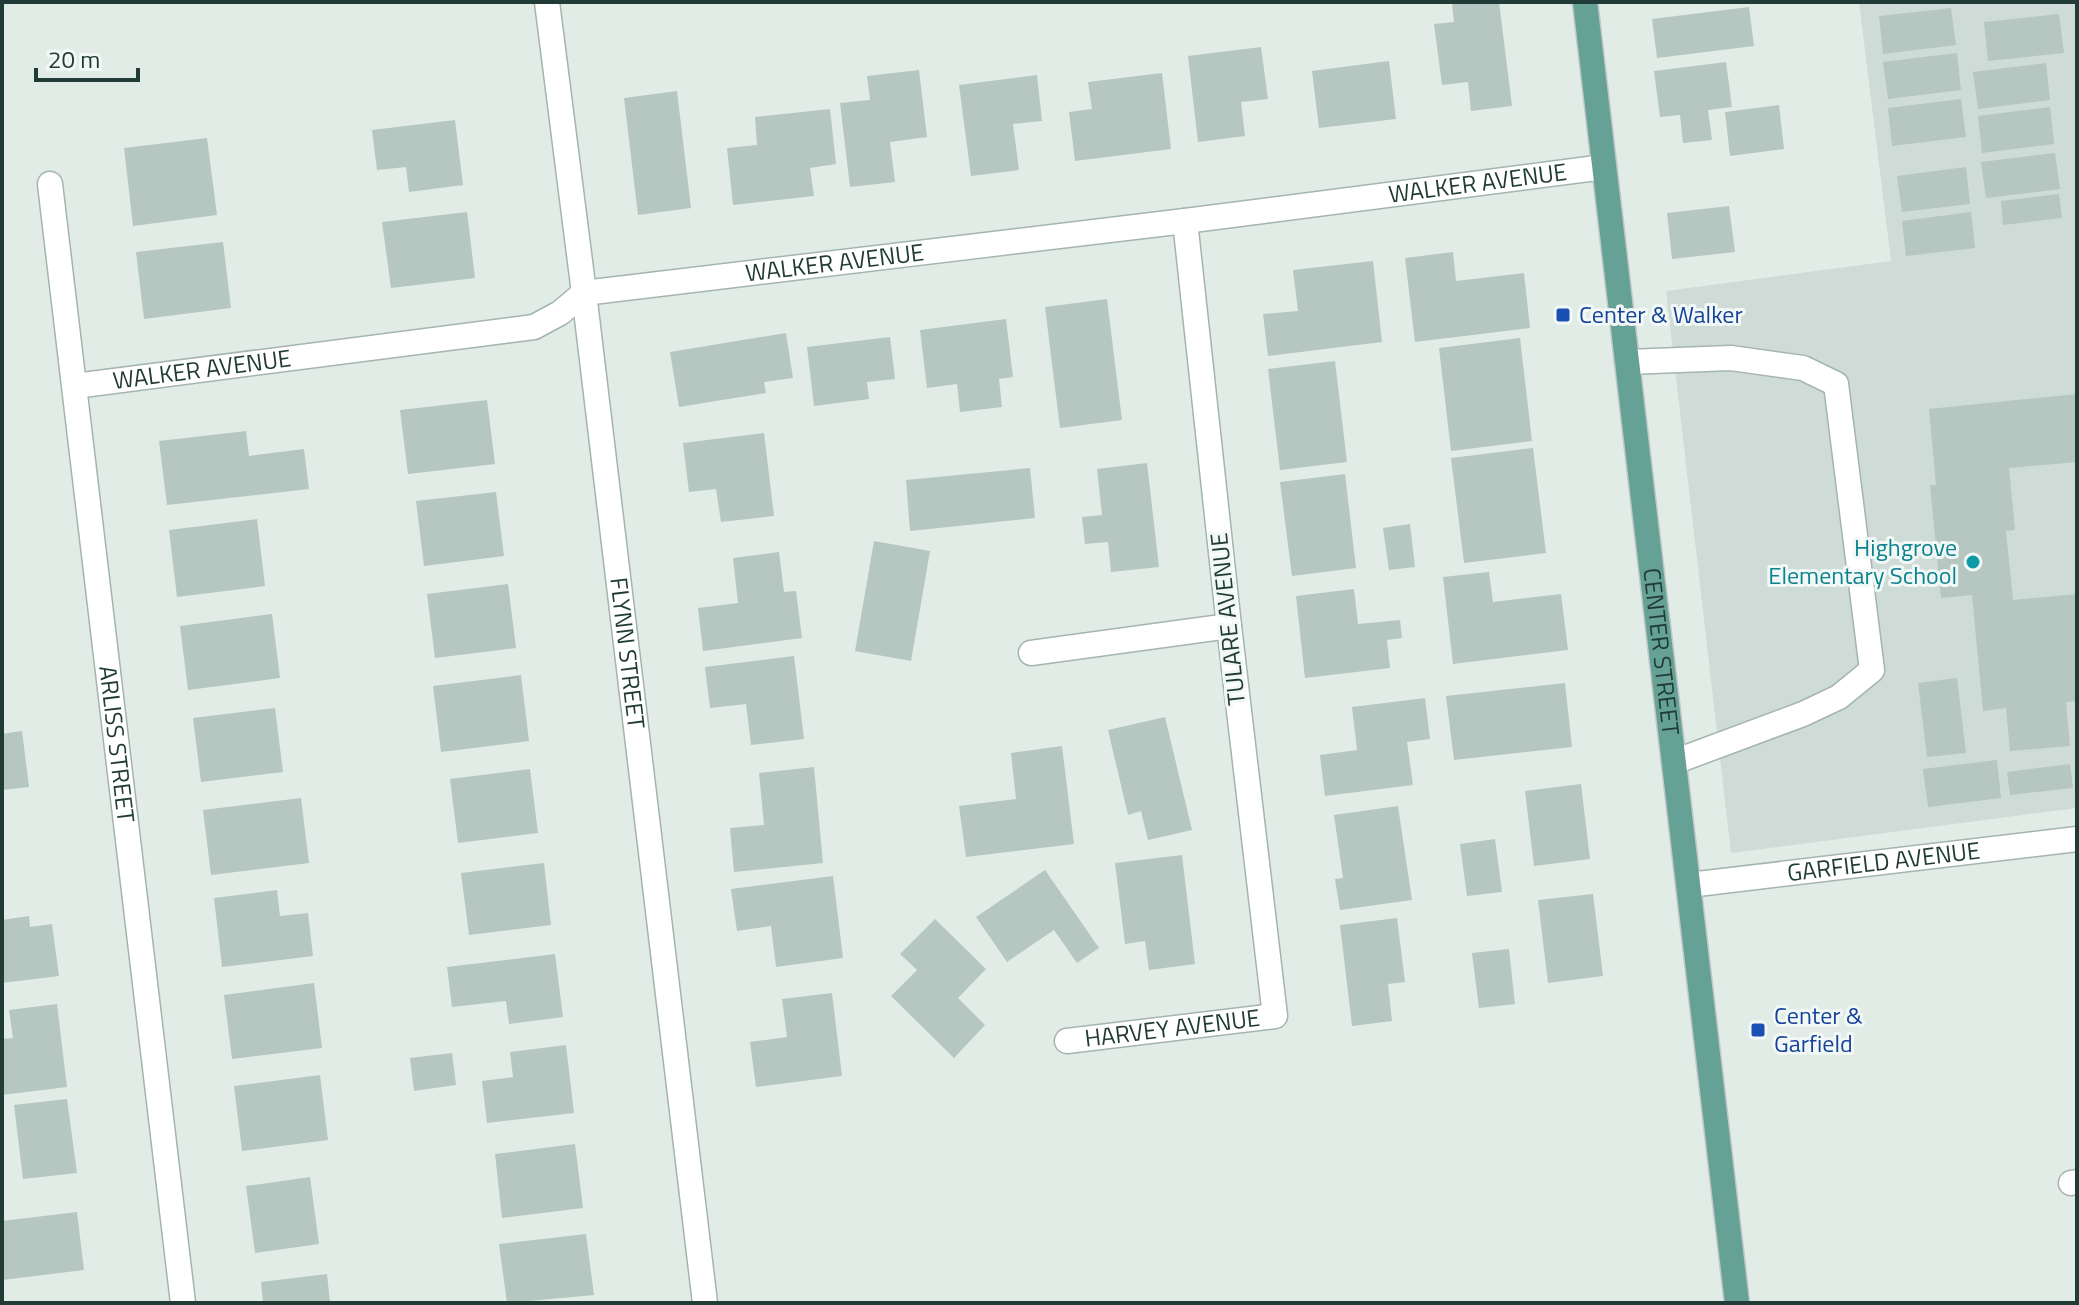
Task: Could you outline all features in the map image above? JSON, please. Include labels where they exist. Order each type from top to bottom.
[{"type":"main road","name":"CENTER STREET","points":[[1585,2],[1737,1303]]},
{"type":"street","name":"FLYNN STREET","points":[[547,2],[705,1303]]},
{"type":"street","name":"WALKER AVENUE","points":[[75,386],[534,327],[560,313],[584,293],[1604,167]]},
{"type":"street","name":"ARLISS STREET","points":[[50,184],[183,1303]]},
{"type":"street","name":"TULARE AVENUE","points":[[1185,221],[1275,1016]]},
{"type":"street","points":[[1627,362],[1731,358],[1803,368],[1836,384],[1872,670],[1839,697],[1815,709],[1674,762]]},
{"type":"street","points":[[1031,653],[1229,626]]},
{"type":"street","name":"GARFIELD AVENUE","points":[[1689,885],[2077,839]]},
{"type":"street","name":"HARVEY AVENUE","points":[[1067,1041],[1275,1016]]},
{"type":"shaded area","points":[[1859,2],[2077,2],[2077,808],[1731,853],[1666,291],[1891,261]]},
{"type":"building","points":[[1499,2],[1512,106],[1471,111],[1468,82],[1442,85],[1434,24],[1454,22],[1452,4]]},
{"type":"building","points":[[1749,7],[1754,46],[1657,58],[1652,19]]},
{"type":"building","points":[[1951,8],[1956,45],[1883,54],[1879,16]]},
{"type":"building","points":[[2059,14],[2064,53],[1988,61],[1984,22]]},
{"type":"building","points":[[1261,47],[1268,99],[1241,102],[1245,136],[1198,142],[1188,56]]},
{"type":"building","points":[[1957,53],[1961,90],[1888,99],[1883,62]]},
{"type":"building","points":[[1389,61],[1396,119],[1319,128],[1312,71]]},
{"type":"building","points":[[1726,62],[1732,107],[1708,110],[1712,140],[1683,143],[1680,115],[1660,117],[1654,71]]},
{"type":"building","points":[[2046,63],[2050,100],[1978,109],[1973,72]]},
{"type":"building","points":[[919,70],[927,137],[890,142],[895,182],[850,187],[840,103],[870,100],[867,76]]},
{"type":"building","points":[[1162,73],[1171,149],[1075,161],[1069,112],[1092,109],[1088,82]]},
{"type":"building","points":[[1037,75],[1042,121],[1013,124],[1019,170],[971,176],[959,85]]},
{"type":"building","points":[[677,91],[691,208],[638,215],[624,98]]},
{"type":"building","points":[[1961,99],[1966,137],[1892,146],[1888,108]]},
{"type":"building","points":[[1779,105],[1784,149],[1730,156],[1725,112]]},
{"type":"building","points":[[2050,107],[2054,144],[1982,153],[1978,116]]},
{"type":"building","points":[[830,109],[836,164],[810,168],[814,196],[733,205],[727,148],[757,145],[755,117]]},
{"type":"building","points":[[455,120],[463,185],[409,192],[406,167],[377,170],[372,130]]},
{"type":"building","points":[[207,138],[217,215],[133,226],[124,148]]},
{"type":"building","points":[[2055,153],[2060,189],[1986,198],[1981,162]]},
{"type":"building","points":[[1966,167],[1970,204],[1902,212],[1897,176]]},
{"type":"building","points":[[2059,194],[2062,218],[2003,225],[2001,201]]},
{"type":"building","points":[[1729,206],[1735,252],[1672,259],[1667,213]]},
{"type":"building","points":[[467,212],[475,278],[391,288],[382,222]]},
{"type":"building","points":[[1971,212],[1975,248],[1906,256],[1902,221]]},
{"type":"building","points":[[223,242],[231,308],[144,319],[136,252]]},
{"type":"building","points":[[1453,252],[1456,281],[1524,273],[1530,328],[1415,342],[1405,258]]},
{"type":"building","points":[[1373,261],[1382,342],[1268,356],[1263,314],[1298,311],[1293,270]]},
{"type":"building","points":[[1107,299],[1122,420],[1060,428],[1045,307]]},
{"type":"building","points":[[1006,319],[1013,377],[999,379],[1002,407],[960,412],[957,384],[927,388],[920,330]]},
{"type":"building","points":[[786,333],[793,378],[764,382],[766,393],[679,407],[670,352]]},
{"type":"building","points":[[890,337],[895,379],[867,382],[869,399],[814,406],[807,347]]},
{"type":"building","points":[[1520,338],[1532,441],[1451,451],[1439,348]]},
{"type":"building","points":[[1335,361],[1347,462],[1280,470],[1268,369]]},
{"type":"building","name":"Highgrove Elementary School","points":[[2077,394],[2077,462],[2009,468],[2015,530],[2006,531],[2013,600],[2077,594],[2077,701],[2066,702],[2070,746],[2010,751],[2006,708],[1983,711],[1972,595],[1941,598],[1930,485],[1936,485],[1929,409]]},
{"type":"building","points":[[487,400],[495,464],[408,474],[400,410]]},
{"type":"building","points":[[246,431],[249,456],[304,449],[309,489],[167,505],[159,441]]},
{"type":"building","points":[[764,433],[774,516],[721,522],[716,489],[689,492],[683,443]]},
{"type":"building","points":[[1533,448],[1546,553],[1464,563],[1451,458]]},
{"type":"building","points":[[1147,463],[1159,567],[1111,572],[1108,542],[1085,544],[1082,517],[1102,515],[1097,469]]},
{"type":"building","points":[[1030,468],[1035,518],[910,531],[906,480]]},
{"type":"building","points":[[1345,474],[1356,568],[1292,576],[1280,482]]},
{"type":"building","points":[[496,492],[504,556],[424,566],[416,501]]},
{"type":"building","points":[[257,519],[265,586],[177,597],[169,530]]},
{"type":"building","points":[[1410,524],[1415,567],[1389,570],[1383,528]]},
{"type":"building","points":[[874,541],[930,551],[911,661],[855,651]]},
{"type":"building","points":[[779,552],[784,592],[796,591],[802,638],[703,651],[698,608],[738,603],[733,558]]},
{"type":"building","points":[[1489,572],[1493,602],[1561,594],[1568,650],[1453,664],[1443,577]]},
{"type":"building","points":[[508,584],[516,648],[435,658],[427,594]]},
{"type":"building","points":[[1354,589],[1358,624],[1400,620],[1402,638],[1387,640],[1390,668],[1305,678],[1296,596]]},
{"type":"building","points":[[272,614],[280,678],[188,690],[180,626]]},
{"type":"building","points":[[794,656],[804,739],[751,745],[746,704],[710,708],[705,667]]},
{"type":"building","points":[[521,675],[529,741],[441,752],[433,686]]},
{"type":"building","points":[[1957,678],[1966,753],[1927,757],[1918,683]]},
{"type":"building","points":[[1565,683],[1572,747],[1454,760],[1446,696]]},
{"type":"building","points":[[1425,698],[1430,739],[1407,742],[1413,785],[1325,796],[1320,755],[1357,750],[1352,707]]},
{"type":"building","points":[[275,708],[283,772],[201,782],[193,718]]},
{"type":"building","points":[[1165,717],[1192,830],[1148,840],[1141,811],[1128,815],[1108,730]]},
{"type":"building","points":[[22,731],[29,787],[2,790],[2,734]]},
{"type":"building","points":[[1062,746],[1074,844],[966,857],[959,806],[1016,799],[1011,753]]},
{"type":"building","points":[[1997,760],[2001,798],[1928,807],[1923,769]]},
{"type":"building","points":[[2070,764],[2073,788],[2010,795],[2007,772]]},
{"type":"building","points":[[814,767],[823,863],[734,872],[730,828],[764,825],[759,773]]},
{"type":"building","points":[[530,769],[538,833],[458,843],[450,779]]},
{"type":"building","points":[[1581,784],[1590,859],[1534,866],[1525,791]]},
{"type":"building","points":[[301,798],[309,863],[211,875],[203,810]]},
{"type":"building","points":[[1398,806],[1412,900],[1340,910],[1335,879],[1343,878],[1334,815]]},
{"type":"building","points":[[1495,839],[1502,892],[1467,896],[1460,844]]},
{"type":"building","points":[[1182,855],[1195,964],[1149,970],[1145,941],[1125,944],[1115,863]]},
{"type":"building","points":[[544,863],[551,925],[469,935],[461,873]]},
{"type":"building","points":[[1045,870],[1099,948],[1077,963],[1054,930],[1007,962],[976,917]]},
{"type":"building","points":[[833,876],[843,958],[776,967],[771,926],[737,931],[731,889]]},
{"type":"building","points":[[277,890],[280,916],[308,913],[313,956],[222,967],[214,898]]},
{"type":"building","points":[[1593,894],[1603,976],[1548,983],[1538,900]]},
{"type":"building","points":[[29,916],[30,927],[52,924],[59,976],[2,983],[2,920]]},
{"type":"building","points":[[1397,918],[1405,982],[1388,984],[1392,1021],[1352,1026],[1340,925]]},
{"type":"building","points":[[935,919],[986,969],[958,998],[985,1025],[954,1058],[891,996],[917,970],[900,954]]},
{"type":"building","points":[[1509,949],[1515,1004],[1479,1008],[1472,953]]},
{"type":"building","points":[[555,954],[563,1017],[509,1024],[506,1001],[452,1007],[447,967]]},
{"type":"building","points":[[314,983],[322,1048],[232,1059],[224,995]]},
{"type":"building","points":[[832,993],[842,1076],[756,1087],[750,1042],[787,1037],[782,999]]},
{"type":"building","points":[[57,1004],[67,1087],[2,1095],[2,1039],[13,1038],[9,1010]]},
{"type":"building","points":[[566,1045],[574,1113],[487,1123],[482,1081],[513,1077],[510,1052]]},
{"type":"building","points":[[452,1053],[456,1085],[414,1091],[410,1058]]},
{"type":"building","points":[[320,1075],[328,1140],[242,1151],[234,1086]]},
{"type":"building","points":[[67,1099],[77,1173],[23,1179],[14,1105]]},
{"type":"building","points":[[575,1144],[583,1208],[502,1218],[495,1154]]},
{"type":"building","points":[[310,1177],[319,1244],[255,1253],[246,1186]]},
{"type":"building","points":[[77,1212],[84,1270],[2,1280],[2,1221]]},
{"type":"building","points":[[586,1234],[594,1295],[507,1303],[499,1244]]},
{"type":"building","points":[[327,1274],[330,1303],[263,1303],[261,1282]]},
{"type":"place","name":"Center & Walker","points":[[1563,315]]},
{"type":"place","name":"Highgrove Elementary School","points":[[1973,562]]},
{"type":"place","name":"Center & Garfield","points":[[1758,1030]]}]
